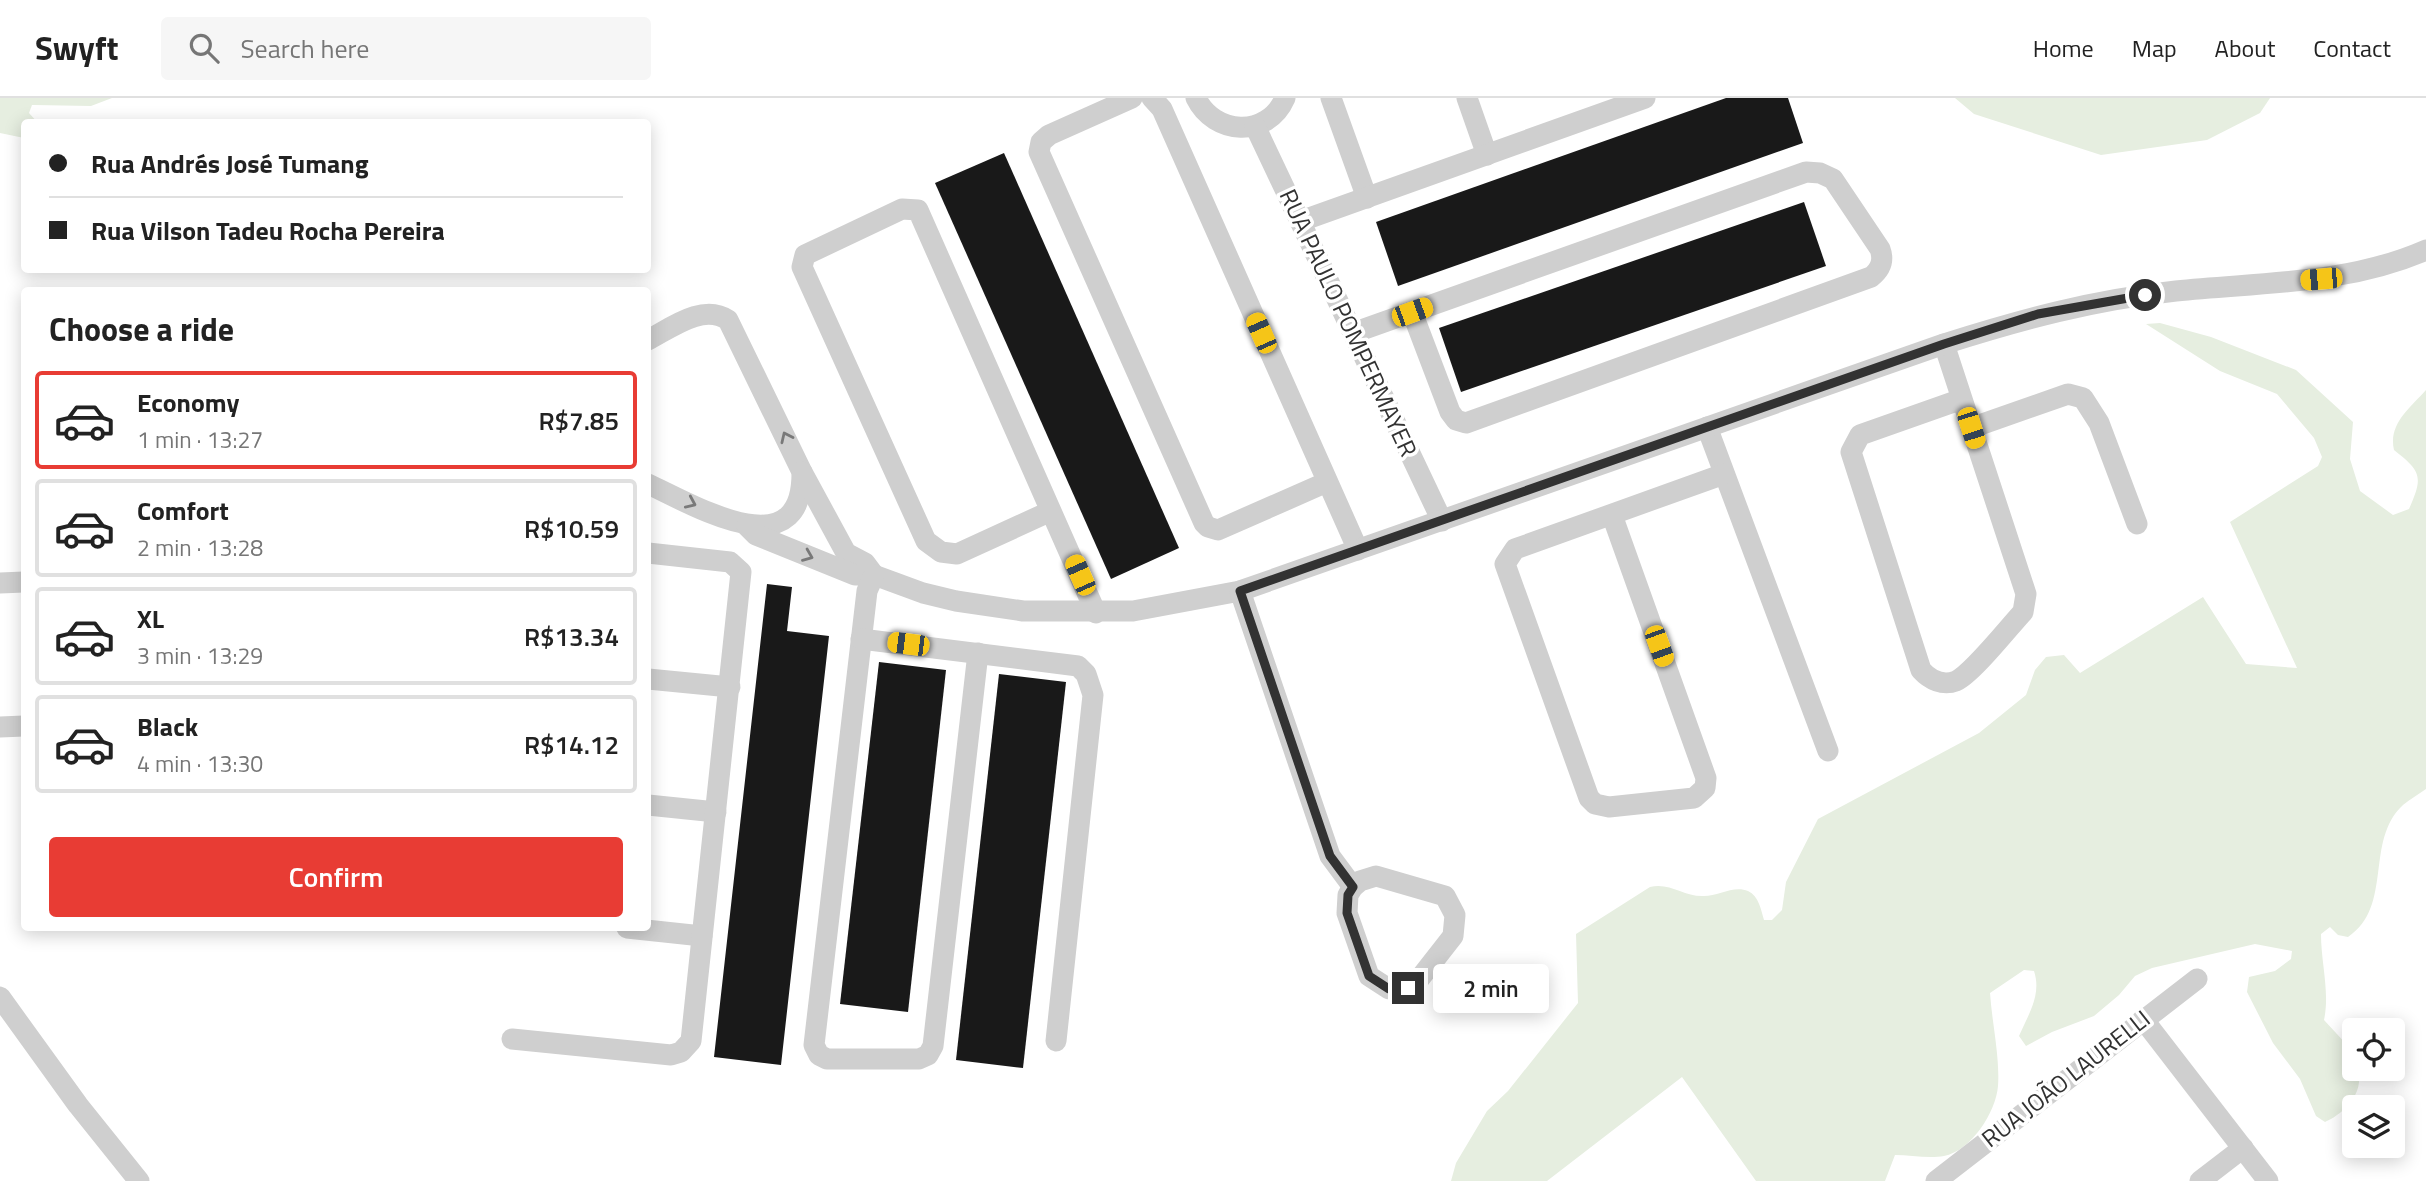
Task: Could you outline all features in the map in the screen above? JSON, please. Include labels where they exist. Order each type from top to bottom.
[{"type":"street","points":[[1132,98],[1049,135],[1041,142],[1039,152],[1204,523],[1218,530],[1327,482]]},
{"type":"street","points":[[1152,98],[1162,109],[1358,550]]},
{"type":"street","points":[[1196,98],[1203,110],[1221,124],[1244,128],[1255,126],[1275,113],[1285,98]]},
{"type":"street","points":[[1331,98],[1367,198]]},
{"type":"street","points":[[1467,98],[1487,155]]},
{"type":"street","points":[[1301,221],[1645,98]]},
{"type":"street","name":"RUA PAULO POMPERMAYER","points":[[1255,126],[1441,521]]},
{"type":"street","points":[[1353,333],[1412,312],[1807,172],[1820,173],[1833,180],[1880,249],[1882,259],[1879,269],[1871,276],[1466,423],[1456,419],[1450,412],[1412,312]]},
{"type":"street","points":[[1051,511],[957,554],[941,552],[926,541],[802,267],[805,255],[902,209],[918,210],[1051,511],[1096,613]]},
{"type":"street","points":[[747,526],[756,535],[855,575],[874,575],[923,593],[989,607],[1096,613],[1169,607],[1240,591],[1944,344],[2038,314],[2179,291],[2342,276],[2384,266],[2426,250]]},
{"type":"street","points":[[651,339],[701,314],[714,313],[728,320],[845,553],[865,563],[874,575]]},
{"type":"street","points":[[1944,344],[2026,594],[2026,604],[2023,612],[1963,677],[1943,682],[1930,678],[1922,670],[1851,452],[1860,435],[1962,399]]},
{"type":"street","points":[[1971,428],[2068,394],[2083,398],[2099,423],[2137,524]]},
{"type":"street","points":[[1707,428],[1828,751]]},
{"type":"street","points":[[651,485],[747,526],[761,527],[785,516],[799,496],[802,472]]},
{"type":"street","points":[[1612,514],[1706,778],[1702,792],[1694,797],[1609,807],[1595,804],[1589,798],[1505,569],[1506,560],[1515,550],[1612,514],[1724,474]]},
{"type":"street","points":[[512,1039],[671,1055],[681,1052],[691,1041],[741,577],[738,567],[730,562],[651,553]]},
{"type":"street","points":[[874,575],[867,591],[814,1045],[819,1055],[827,1059],[919,1059],[928,1055],[933,1046],[978,653]]},
{"type":"street","points":[[0,583],[21,582]]},
{"type":"street","points":[[1240,591],[1330,856],[1353,887]]},
{"type":"street","points":[[861,639],[1078,666],[1086,674],[1093,695],[1056,1041]]},
{"type":"street","points":[[651,679],[730,687]]},
{"type":"street","points":[[0,727],[21,726]]},
{"type":"street","points":[[651,804],[716,812]]},
{"type":"street","points":[[1376,876],[1445,896],[1451,905],[1455,926],[1452,936],[1417,982],[1408,988],[1389,989],[1369,976],[1347,913],[1348,895],[1353,887],[1360,881],[1376,876]]},
{"type":"street","points":[[651,931],[702,936]]},
{"type":"street","name":"RUA JOÃO LAURELLI","points":[[1936,1181],[2197,979]]},
{"type":"street","points":[[0,997],[78,1105],[139,1181]]},
{"type":"street","points":[[2143,1019],[2268,1181]]},
{"type":"street","points":[[2200,1181],[2243,1148]]},
{"type":"shaded area","points":[[0,98],[112,98],[91,106],[32,105],[29,113],[34,119],[21,119],[21,137],[0,133]]},
{"type":"shaded area","points":[[1955,98],[2270,98],[2260,113],[2207,140],[2101,155],[1974,114]]},
{"type":"shaded area","points":[[2160,323],[2211,337],[2296,370],[2353,422],[2350,459],[2360,491],[2393,515],[2409,509],[2418,482],[2415,470],[2394,450],[2394,432],[2407,410],[2426,390],[2426,789],[2403,805],[2391,820],[2384,836],[2371,908],[2362,924],[2348,937],[2338,935],[2330,927],[2321,934],[2326,999],[2324,1020],[2342,1040],[2342,1081],[2359,1081],[2355,1095],[2342,1095],[2342,1111],[2325,1122],[2316,1116],[2300,1079],[2273,1043],[2247,992],[2249,977],[2275,971],[2291,959],[2292,951],[2255,944],[2152,968],[2135,976],[2119,995],[2094,1016],[2052,1032],[2026,1046],[2019,1036],[2033,1005],[2036,980],[2034,971],[2024,970],[1990,993],[1998,1086],[1993,1107],[1980,1129],[1964,1147],[1954,1153],[1926,1157],[1895,1155],[1885,1181],[1756,1181],[1682,1077],[1547,1181],[1451,1181],[1456,1163],[1487,1111],[1508,1091],[1578,1003],[1576,934],[1650,887],[1664,886],[1697,896],[1743,889],[1755,896],[1764,920],[1772,920],[1782,910],[1786,882],[1818,819],[1979,733],[2026,695],[2035,670],[2046,657],[2064,655],[2080,673],[2203,597],[2246,664],[2297,668],[2230,522],[2318,466],[2322,457],[2314,438],[2277,394],[2220,371],[2146,324]]},
{"type":"building","points":[[1726,98],[1788,98],[1803,143],[1398,286],[1376,222]]},
{"type":"building","points":[[1004,153],[1179,548],[1111,579],[935,183]]},
{"type":"building","points":[[1804,202],[1826,266],[1461,392],[1439,328]]},
{"type":"building","points":[[767,584],[792,587],[787,631],[829,636],[781,1065],[714,1057]]},
{"type":"building","points":[[879,662],[946,670],[908,1012],[840,1004]]},
{"type":"building","points":[[999,674],[1066,682],[1023,1068],[956,1060]]},
{"type":"route","points":[[1408,988],[1399,990],[1381,987],[1369,976],[1347,913],[1348,895],[1353,887],[1330,856],[1240,591],[1944,344],[2038,314],[2145,295]]}]
